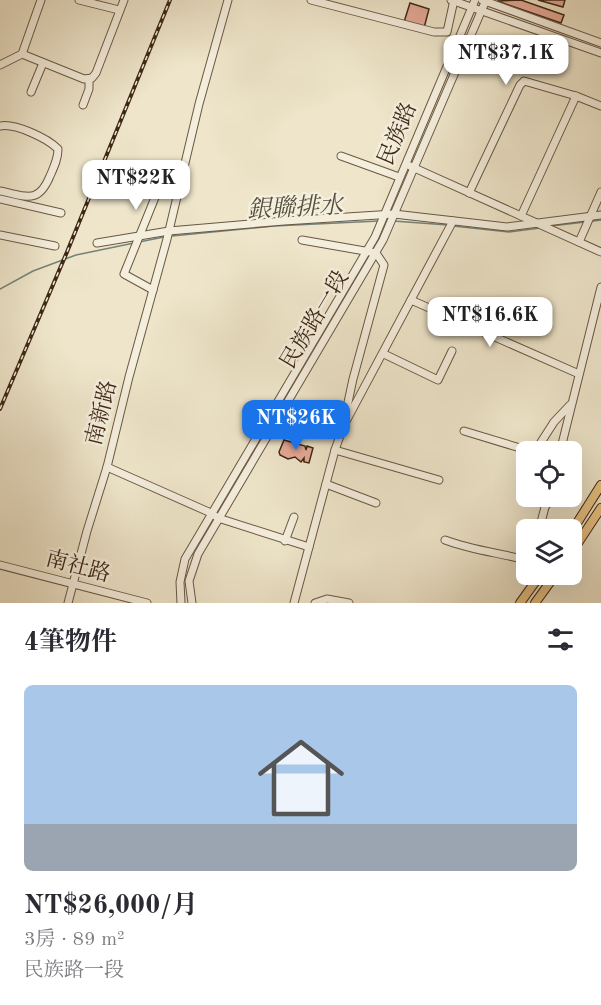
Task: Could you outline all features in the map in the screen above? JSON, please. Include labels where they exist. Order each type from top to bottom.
[{"type":"main road","points":[[580,519],[601,485]]},
{"type":"main road","points":[[582,537],[601,508]]},
{"type":"main road","points":[[520,603],[534,585]]},
{"type":"main road","points":[[535,603],[548,585]]},
{"type":"street","points":[[0,65],[22,54],[41,0]]},
{"type":"street","points":[[79,0],[119,10]]},
{"type":"street","points":[[22,54],[84,80],[88,79],[96,73],[124,0]]},
{"type":"street","name":"南新路","points":[[68,603],[107,467],[169,231],[199,104],[228,0]]},
{"type":"street","points":[[311,0],[434,32],[447,32],[453,0],[473,4],[481,11],[601,53]]},
{"type":"street","points":[[484,0],[601,43]]},
{"type":"street","name":"民族路","points":[[393,218],[484,0]]},
{"type":"street","name":"民族路","points":[[382,219],[473,4]]},
{"type":"street","points":[[31,92],[43,63]]},
{"type":"street","points":[[84,105],[89,89],[88,79]]},
{"type":"street","points":[[469,193],[520,85],[524,81],[601,106]]},
{"type":"street","points":[[521,216],[576,96]]},
{"type":"street","points":[[0,126],[15,127],[51,142],[58,149],[58,157],[44,190],[39,195],[28,196],[0,190]]},
{"type":"street","points":[[341,156],[399,177]]},
{"type":"street","points":[[405,164],[601,252]]},
{"type":"street","points":[[579,242],[601,192]]},
{"type":"street","points":[[153,290],[124,274],[156,195]]},
{"type":"street","points":[[0,199],[61,213]]},
{"type":"street","points":[[97,243],[169,231],[284,221],[393,218],[507,227],[542,226],[589,220],[601,215]]},
{"type":"street","name":"民族路一段","points":[[180,603],[180,582],[185,559],[393,218]]},
{"type":"street","name":"民族路一段","points":[[372,252],[382,219]]},
{"type":"street","points":[[294,603],[334,450],[343,427],[452,224]]},
{"type":"street","points":[[0,235],[55,246]]},
{"type":"street","points":[[302,240],[372,252],[384,265],[344,415],[343,427]]},
{"type":"street","points":[[563,441],[601,287]]},
{"type":"street","name":"民族路一段","points":[[192,603],[189,581],[198,554],[343,300]]},
{"type":"street","points":[[411,300],[579,374]]},
{"type":"street","points":[[384,354],[438,380],[452,351]]},
{"type":"street","points":[[464,431],[520,448],[536,450],[554,422],[572,403]]},
{"type":"street","points":[[317,408],[344,415]]},
{"type":"street","points":[[334,450],[439,480]]},
{"type":"street","points":[[107,467],[218,518],[309,547]]},
{"type":"street","points":[[326,484],[376,503]]},
{"type":"street","points":[[285,541],[294,517]]},
{"type":"street","points":[[445,540],[464,547],[484,549],[516,557]]},
{"type":"street","name":"南社路","points":[[0,565],[147,603]]},
{"type":"street","points":[[315,603],[327,599],[349,603]]},
{"type":"building","points":[[521,0],[564,15],[561,23],[497,1]]},
{"type":"building","points":[[538,0],[565,0],[563,7]]},
{"type":"building","points":[[410,3],[429,9],[424,28],[404,22]]},
{"type":"building","points":[[284,440],[305,446],[306,450],[307,446],[313,448],[309,463],[304,462],[304,458],[301,462],[295,457],[288,459],[280,455]]},
{"type":"waterway","name":"銀聯排水","points":[[593,221],[601,220]]},
{"type":"waterway","name":"銀聯排水","points":[[172,236],[274,226],[379,221]]},
{"type":"waterway","name":"銀聯排水","points":[[393,221],[448,225]]},
{"type":"waterway","name":"銀聯排水","points":[[551,226],[585,222]]},
{"type":"waterway","name":"銀聯排水","points":[[453,226],[509,232],[540,228]]},
{"type":"waterway","name":"銀聯排水","points":[[139,242],[164,237]]},
{"type":"waterway","name":"銀聯排水","points":[[0,289],[33,271],[76,255],[134,243]]},
{"type":"railway","points":[[0,409],[170,0]]}]
